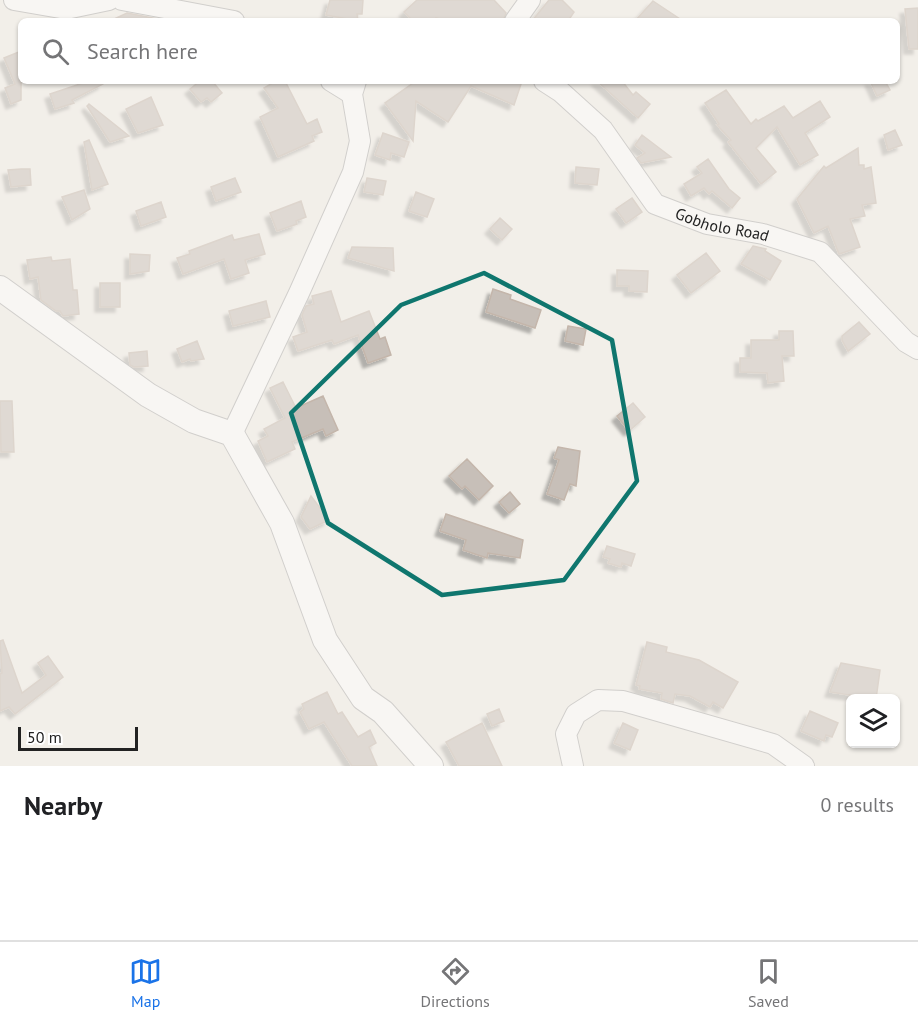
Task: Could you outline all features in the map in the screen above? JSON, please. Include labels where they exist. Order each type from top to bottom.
[{"type":"street","points":[[14,0],[66,9],[109,0]]},
{"type":"street","points":[[127,0],[219,18]]},
{"type":"street","points":[[517,18],[530,0]]},
{"type":"street","name":"Gobholo Road","points":[[549,84],[561,92],[603,130],[655,204],[707,224],[763,234],[820,252],[906,342],[918,349]]},
{"type":"street","points":[[232,434],[353,172],[360,141],[354,88]]},
{"type":"street","points":[[0,288],[148,395],[194,421],[232,434],[282,523],[325,640],[363,698],[383,712],[431,766]]},
{"type":"street","points":[[573,766],[566,734],[576,714],[598,700],[623,701],[773,744],[804,766]]},
{"type":"highlighted area","points":[[484,273],[612,340],[637,481],[564,580],[442,595],[328,523],[291,413],[401,305]]},
{"type":"building","points":[[330,0],[363,0],[362,14],[357,14],[358,18],[326,15]]},
{"type":"building","points":[[417,0],[494,0],[506,13],[504,18],[410,18],[404,12]]},
{"type":"building","points":[[549,0],[562,0],[574,12],[570,18],[534,18]]},
{"type":"building","points":[[653,1],[678,18],[638,18]]},
{"type":"building","points":[[918,8],[918,49],[909,49],[905,9]]},
{"type":"building","points":[[127,13],[153,18],[116,18]]},
{"type":"building","points":[[18,52],[18,84],[21,84],[21,100],[11,104],[5,88],[15,84],[4,58]]},
{"type":"building","points":[[80,84],[103,84],[72,100],[74,103],[55,109],[50,94]]},
{"type":"building","points":[[196,84],[214,84],[222,93],[211,102],[207,98],[201,102],[190,89]]},
{"type":"building","points":[[271,84],[287,84],[307,124],[317,119],[322,132],[312,136],[314,141],[278,157],[260,117],[278,108],[264,88]]},
{"type":"building","points":[[412,84],[521,84],[514,105],[471,86],[448,122],[416,101],[413,141],[385,103]]},
{"type":"building","points":[[600,84],[624,84],[633,95],[636,92],[650,104],[638,118]]},
{"type":"building","points":[[871,84],[887,84],[890,90],[877,96]]},
{"type":"building","points":[[726,90],[751,124],[756,119],[758,121],[784,106],[793,118],[820,101],[830,117],[805,133],[818,155],[800,165],[777,127],[756,148],[776,172],[761,184],[728,142],[731,140],[717,125],[719,124],[705,103]]},
{"type":"building","points":[[151,97],[163,125],[138,133],[126,109]]},
{"type":"building","points":[[89,104],[129,136],[110,142],[87,106]]},
{"type":"building","points":[[895,130],[902,145],[888,150],[884,135]]},
{"type":"building","points":[[383,133],[409,142],[404,157],[391,153],[390,160],[375,155]]},
{"type":"building","points":[[642,135],[671,157],[641,163],[637,158],[645,153],[635,145]]},
{"type":"building","points":[[89,140],[108,184],[92,190],[84,142]]},
{"type":"building","points":[[858,148],[859,165],[864,165],[864,169],[871,167],[876,203],[862,205],[865,216],[850,219],[860,247],[839,254],[828,226],[814,233],[797,199],[824,166],[826,168]]},
{"type":"building","points":[[708,159],[729,189],[740,198],[732,208],[712,191],[709,194],[704,188],[691,196],[684,184],[702,173],[697,167]]},
{"type":"building","points":[[576,167],[599,169],[597,185],[575,183]]},
{"type":"building","points":[[30,169],[31,185],[11,187],[8,170]]},
{"type":"building","points":[[235,178],[241,192],[216,201],[211,187]]},
{"type":"building","points":[[367,178],[386,181],[383,195],[364,192]]},
{"type":"building","points":[[84,190],[90,209],[72,220],[62,197]]},
{"type":"building","points":[[416,192],[434,199],[427,217],[409,211]]},
{"type":"building","points":[[632,198],[642,212],[626,223],[616,209]]},
{"type":"building","points":[[301,201],[306,217],[296,221],[297,224],[277,231],[270,213]]},
{"type":"building","points":[[161,202],[166,217],[141,226],[136,211]]},
{"type":"building","points":[[500,218],[512,229],[502,240],[490,229]]},
{"type":"building","points":[[259,234],[265,254],[245,260],[249,273],[231,279],[224,259],[183,274],[177,258],[190,254],[189,251],[232,235],[234,240]]},
{"type":"building","points":[[753,246],[766,249],[765,251],[781,261],[770,280],[741,264]]},
{"type":"building","points":[[352,247],[393,248],[394,271],[348,258]]},
{"type":"building","points":[[706,253],[720,271],[691,293],[677,275]]},
{"type":"building","points":[[130,254],[150,255],[149,271],[130,274]]},
{"type":"building","points":[[51,257],[52,261],[70,259],[73,290],[77,290],[79,314],[63,316],[60,311],[56,311],[41,300],[38,277],[30,279],[27,260]]},
{"type":"building","points":[[617,270],[648,271],[647,292],[629,291],[629,286],[617,286]]},
{"type":"building","points":[[100,283],[120,283],[120,307],[100,307]]},
{"type":"building","points":[[493,289],[511,295],[510,299],[541,310],[535,328],[486,312]]},
{"type":"building","points":[[331,291],[341,322],[369,311],[380,339],[385,337],[391,355],[368,363],[358,335],[334,344],[332,340],[298,351],[293,337],[307,332],[302,315],[306,306],[314,304],[312,296]]},
{"type":"building","points":[[266,301],[270,317],[233,326],[229,311]]},
{"type":"building","points":[[859,322],[870,334],[848,351],[842,336]]},
{"type":"building","points":[[568,326],[586,329],[583,345],[565,341]]},
{"type":"building","points":[[779,331],[793,331],[794,356],[782,356],[784,381],[768,383],[767,373],[740,372],[740,358],[751,358],[751,340],[779,340]]},
{"type":"building","points":[[197,341],[204,359],[191,361],[190,359],[182,362],[177,349]]},
{"type":"building","points":[[147,351],[148,366],[130,365],[129,353]]},
{"type":"building","points":[[283,382],[296,408],[323,396],[338,430],[326,436],[323,429],[292,442],[295,449],[267,462],[258,441],[268,436],[264,429],[285,418],[270,388]]},
{"type":"building","points":[[0,401],[12,401],[14,452],[1,452]]},
{"type":"building","points":[[633,403],[645,417],[629,431],[617,416]]},
{"type":"building","points":[[558,447],[580,451],[576,486],[570,484],[564,500],[547,494],[559,460],[554,458]]},
{"type":"building","points":[[467,459],[493,486],[479,500],[465,486],[462,489],[449,476]]},
{"type":"building","points":[[510,492],[520,504],[509,513],[499,502]]},
{"type":"building","points":[[311,496],[329,520],[310,529],[301,517]]},
{"type":"building","points":[[446,514],[523,540],[520,558],[488,553],[487,558],[463,550],[466,540],[440,531]]},
{"type":"building","points":[[607,546],[635,554],[631,566],[622,563],[621,567],[608,563],[610,559],[603,557]]},
{"type":"building","points":[[3,640],[22,693],[46,675],[38,663],[48,656],[63,677],[15,714],[9,707],[0,711],[0,674],[2,673],[0,641]]},
{"type":"building","points":[[647,642],[667,647],[666,652],[699,660],[738,682],[723,708],[713,702],[710,707],[690,696],[675,694],[673,703],[661,699],[662,693],[639,689],[640,686],[636,685]]},
{"type":"building","points":[[841,663],[880,670],[877,694],[830,692]]},
{"type":"building","points":[[327,692],[338,714],[342,712],[358,737],[370,730],[376,743],[369,747],[377,766],[352,766],[324,722],[309,729],[300,712],[304,709],[302,704]]},
{"type":"building","points":[[499,709],[504,721],[492,726],[487,714]]},
{"type":"building","points":[[810,711],[838,723],[832,737],[826,735],[824,741],[801,731]]},
{"type":"building","points":[[482,723],[502,766],[459,766],[446,742]]},
{"type":"building","points":[[623,723],[638,730],[630,750],[614,743]]}]
